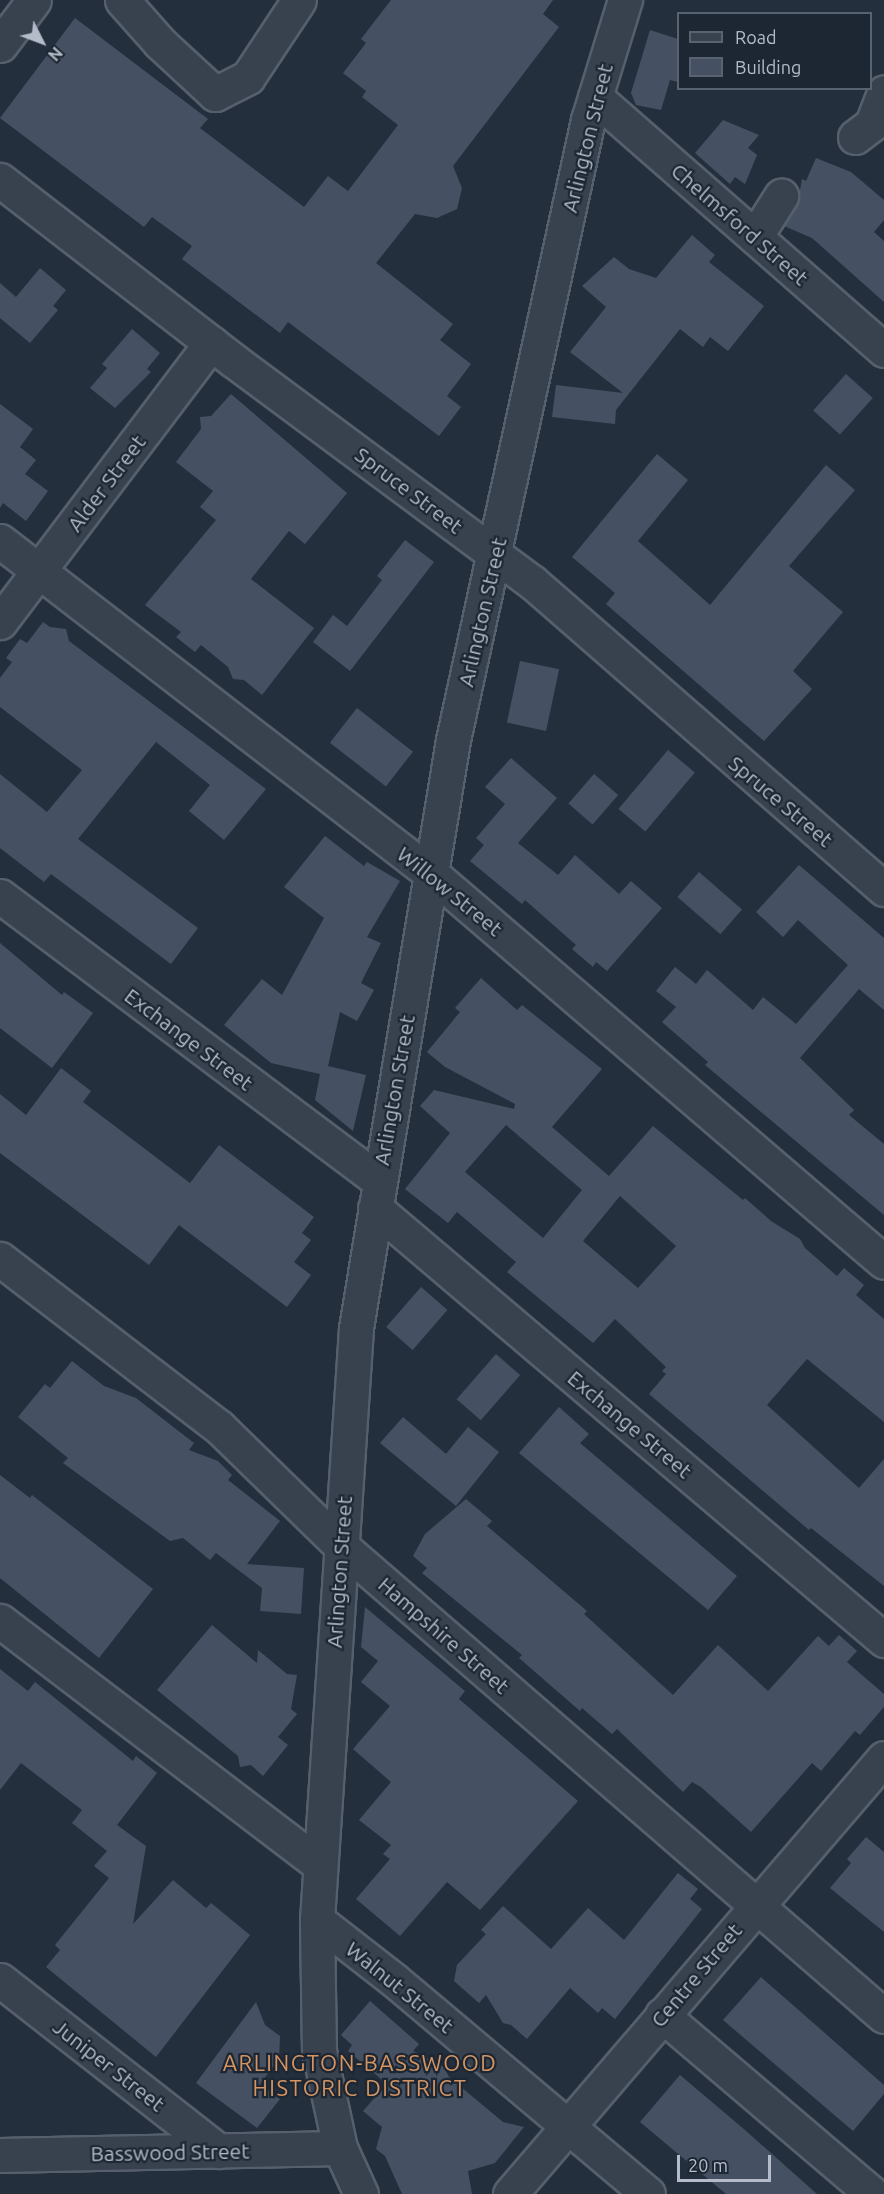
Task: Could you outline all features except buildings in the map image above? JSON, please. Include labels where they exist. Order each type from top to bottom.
[{"type":"street","points":[[0,45],[34,0]]},
{"type":"street","points":[[122,0],[160,43],[215,94],[249,77],[299,0]]},
{"type":"street","name":"Arlington Street","points":[[361,2194],[340,2148],[319,2051],[317,1920],[318,1863],[356,1328],[377,1194],[434,875],[453,740],[495,554],[536,348],[595,97],[625,0]]},
{"type":"street","points":[[855,137],[872,124],[884,92]]},
{"type":"street","name":"Chelmsford Street","points":[[595,97],[884,350]]},
{"type":"street","name":"Spruce Street","points":[[0,180],[211,343],[495,554],[884,889]]},
{"type":"street","points":[[755,237],[781,196]]},
{"type":"street","name":"Alder Street","points":[[0,622],[211,343]]},
{"type":"street","name":"Willow Street","points":[[0,541],[434,875],[884,1262]]},
{"type":"street","name":"Exchange Street","points":[[0,896],[377,1194],[884,1640]]},
{"type":"street","name":"Hampshire Street","points":[[0,1259],[219,1426],[340,1545],[884,2016]]},
{"type":"street","points":[[0,1621],[318,1863]]},
{"type":"street","name":"Centre Street","points":[[510,2194],[755,1904],[884,1758]]},
{"type":"street","name":"Walnut Street","points":[[317,1920],[568,2125],[648,2194]]},
{"type":"street","name":"Juniper Street","points":[[0,1980],[219,2151]]},
{"type":"street","points":[[662,2015],[872,2194]]},
{"type":"street","name":"Basswood Street","points":[[0,2155],[340,2148]]},
{"type":"district","name":"ARLINGTON-BASSWOOD HISTORIC DISTRICT","points":[[360,2074]]}]
